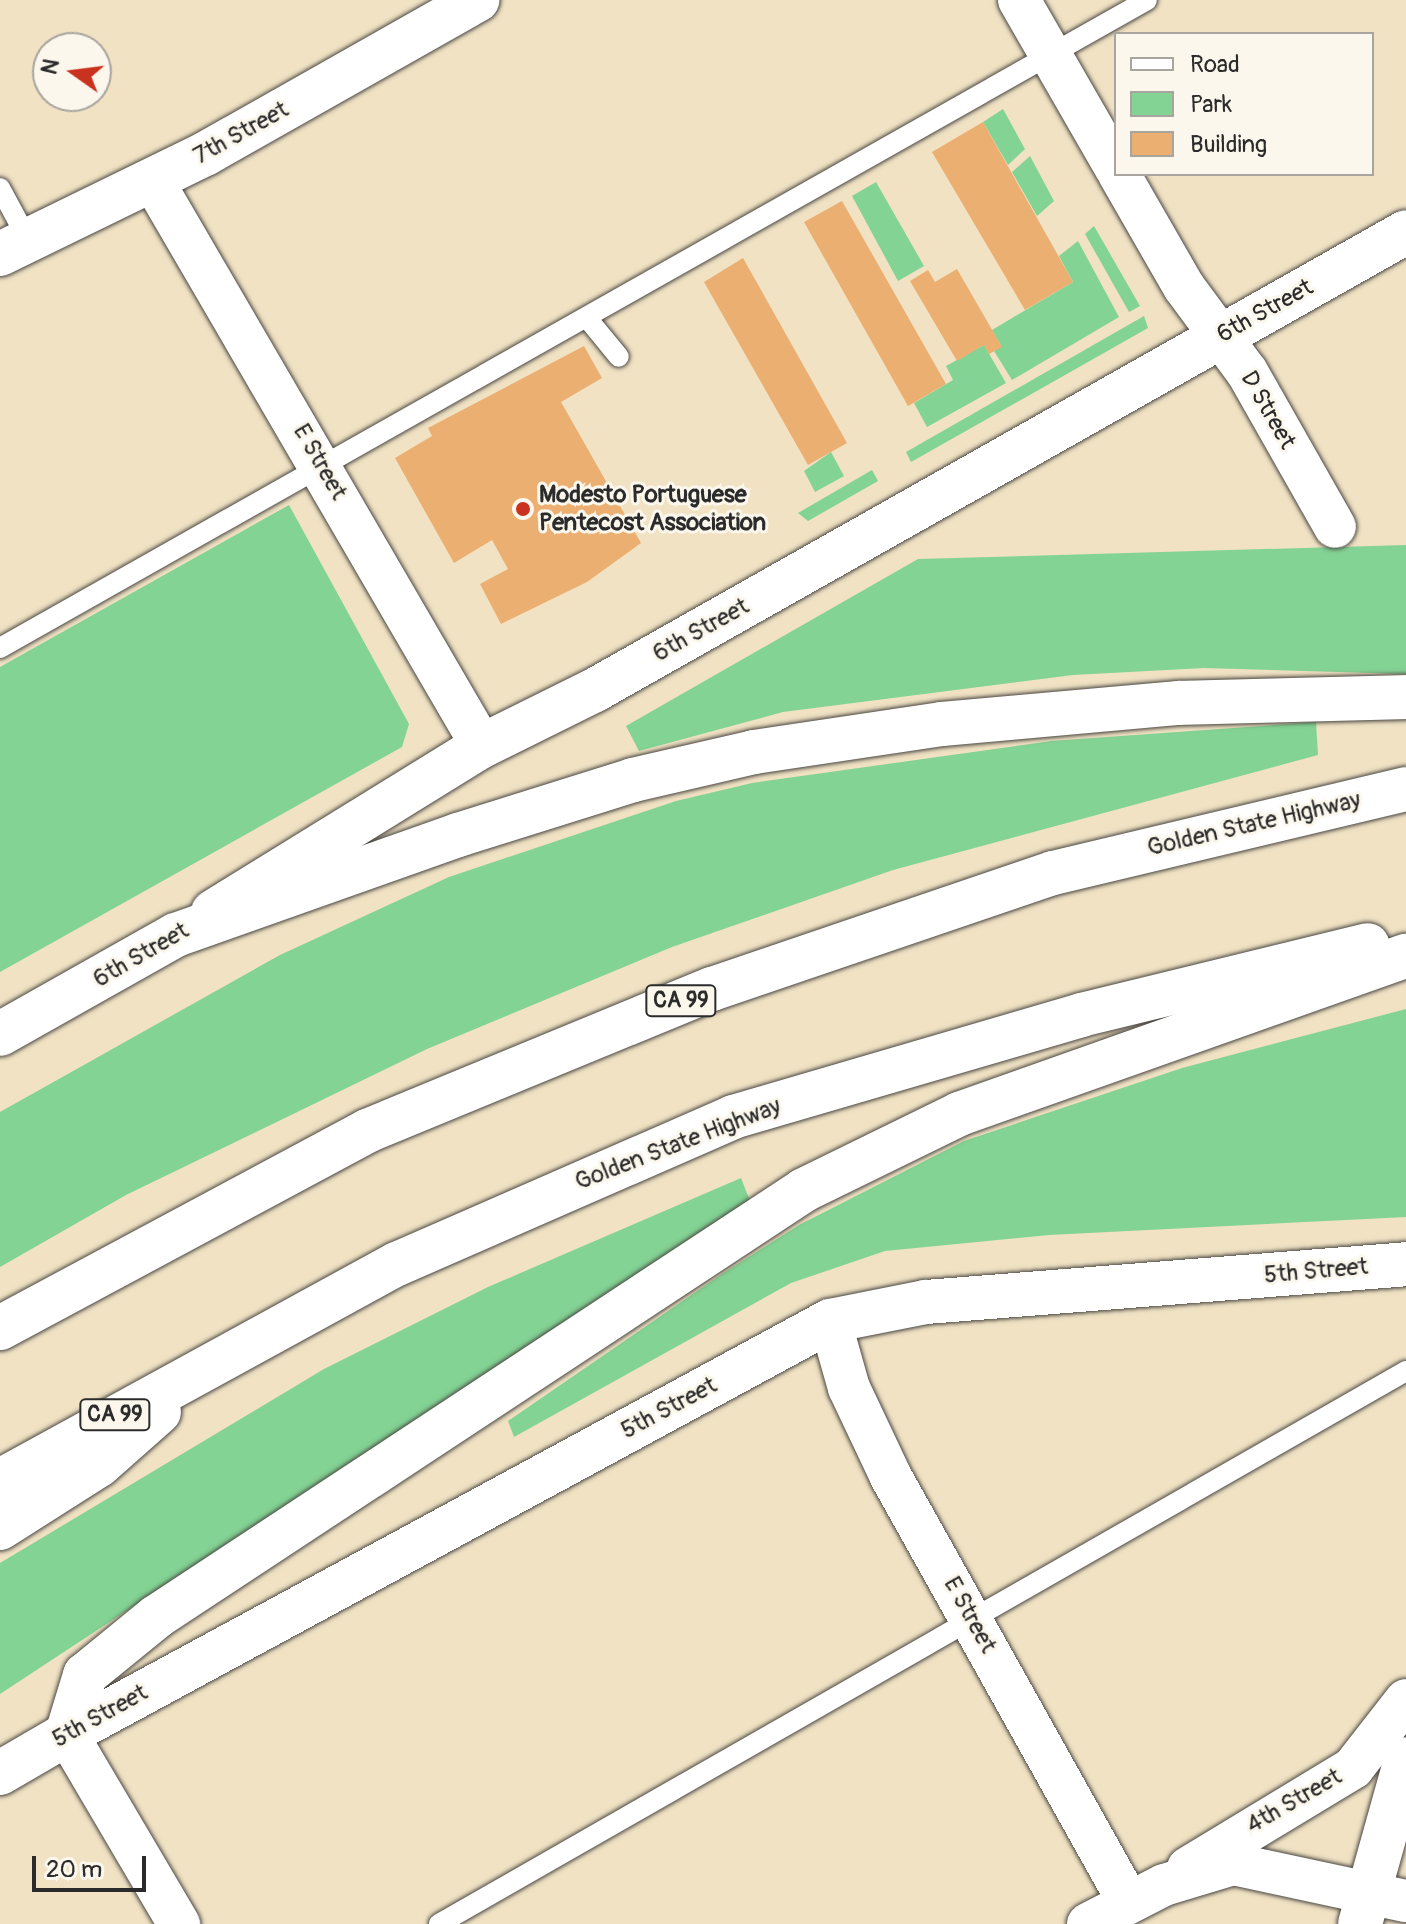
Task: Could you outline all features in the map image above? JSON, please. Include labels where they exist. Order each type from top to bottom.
[{"type":"main road","name":"7th Street","points":[[13,246],[153,181],[477,0]]},
{"type":"main road","name":"6th Street","points":[[0,1034],[176,935],[482,746],[595,690],[1406,232]]},
{"type":"main road","points":[[176,935],[458,835],[633,780],[754,752],[942,724],[1179,703],[1406,697]]},
{"type":"main road","name":"Golden State Highway","points":[[0,1328],[367,1131],[712,989],[1053,873],[1406,789]]},
{"type":"main road","name":"Golden State Highway","points":[[0,1481],[230,1349],[397,1264],[733,1117],[1081,1015],[1406,937]]},
{"type":"main road","points":[[67,1734],[85,1675],[156,1617],[791,1198],[959,1114],[1406,956]]},
{"type":"main road","name":"5th Street","points":[[0,1773],[830,1321],[926,1302],[1406,1264]]},
{"type":"main road","points":[[0,1528],[99,1465],[230,1349]]},
{"type":"main road","points":[[1378,1906],[1406,1759]]},
{"type":"street","points":[[1019,0],[1114,165]]},
{"type":"street","name":"D Street","points":[[1120,176],[1221,336],[1335,527]]},
{"type":"street","name":"E Street","points":[[153,181],[323,467],[482,746]]},
{"type":"street","name":"E Street","points":[[830,1321],[849,1388],[891,1477],[974,1621],[1146,1893]]},
{"type":"street","name":"4th Street","points":[[1088,1924],[1146,1893],[1226,1840],[1353,1768],[1406,1700]]},
{"type":"street","points":[[67,1734],[179,1924]]},
{"type":"street","name":"4th Street","points":[[1146,1893],[1210,1868],[1256,1865],[1378,1906]]},
{"type":"lane","points":[[0,648],[1147,0]]},
{"type":"lane","points":[[0,188],[13,246]]},
{"type":"lane","points":[[587,318],[619,357]]},
{"type":"lane","points":[[439,1924],[974,1621],[1406,1371]]},
{"type":"green space","points":[[1003,109],[1025,149],[1008,165],[983,122]]},
{"type":"green space","points":[[1030,156],[1054,201],[1037,216],[1012,172]]},
{"type":"green space","points":[[876,182],[924,266],[898,281],[852,196]]},
{"type":"green space","points":[[1094,226],[1140,306],[1129,312],[1085,234]]},
{"type":"green space","points":[[1078,241],[1119,317],[1012,380],[994,351],[1001,346],[992,330],[1073,282],[1059,256]]},
{"type":"green space","points":[[1144,316],[1148,328],[911,462],[906,452]]},
{"type":"green space","points":[[984,345],[1006,383],[927,427],[914,403],[953,380],[946,366]]},
{"type":"green space","points":[[831,452],[844,476],[815,492],[804,471]]},
{"type":"green space","points":[[872,470],[878,481],[808,521],[798,513]]},
{"type":"green space","points":[[289,505],[409,724],[402,747],[0,972],[0,667]]},
{"type":"green space","points":[[1406,545],[1406,674],[1204,668],[1073,675],[783,712],[639,751],[626,726],[918,559]]},
{"type":"green space","points":[[1316,722],[1318,755],[893,870],[672,947],[427,1049],[126,1195],[0,1267],[0,1112],[280,955],[449,877],[676,801],[752,783],[1051,741]]},
{"type":"green space","points":[[1406,1009],[1406,1217],[1049,1235],[885,1251],[791,1283],[514,1437],[508,1421],[722,1274],[799,1225],[964,1141],[1182,1068]]},
{"type":"green space","points":[[741,1178],[750,1201],[0,1694],[0,1563],[324,1369],[488,1287]]},
{"type":"building","points":[[983,122],[1073,282],[1025,310],[932,152]]},
{"type":"building","points":[[842,201],[946,384],[908,406],[804,222]]},
{"type":"building","points":[[743,258],[847,443],[808,465],[704,282]]},
{"type":"building","points":[[957,269],[1002,347],[989,354],[984,345],[957,361],[910,281],[928,270],[935,282]]},
{"type":"building","name":"Modesto Portuguese Pentecost Association","points":[[584,346],[602,378],[561,402],[641,543],[587,582],[501,624],[480,584],[508,569],[492,540],[454,563],[395,458],[432,436],[428,428]]},
{"type":"place","name":"Modesto Portuguese Pentecost Association","points":[[523,509]]}]
